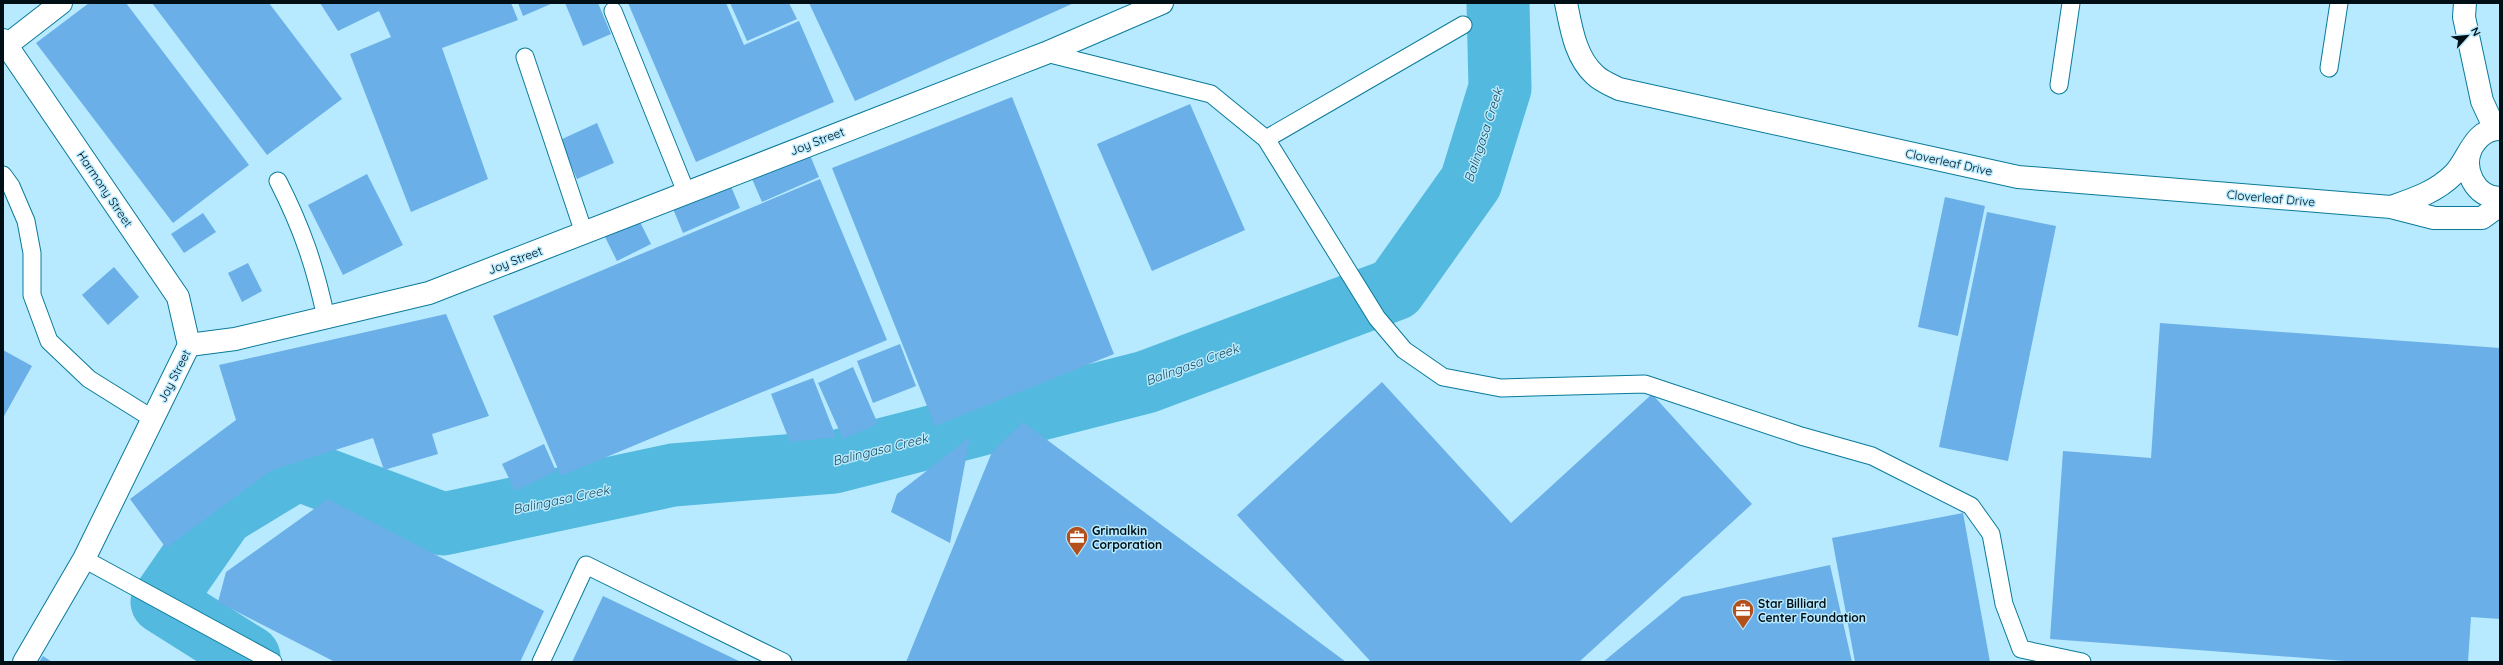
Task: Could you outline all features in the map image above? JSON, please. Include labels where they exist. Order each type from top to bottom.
[{"type":"street","points":[[4,44],[61,3]]},
{"type":"street","name":"Joy Street","points":[[24,662],[84,559],[189,346],[235,339],[429,293],[1046,53],[1162,3]]},
{"type":"street","name":"Cloverleaf Drive","points":[[1566,3],[1573,38],[1582,57],[1595,75],[1619,89],[2018,178],[2391,207],[2434,218],[2482,218],[2500,205]]},
{"type":"street","name":"Cloverleaf Drive","points":[[2391,207],[2427,195],[2454,174],[2473,144],[2482,135],[2498,129],[2482,101],[2464,17],[2465,3]]},
{"type":"street","name":"Harmony Street","points":[[4,44],[178,297],[189,346]]},
{"type":"street","points":[[2473,144],[2468,156],[2468,170],[2473,183],[2483,193],[2500,198]]},
{"type":"lane","points":[[2059,85],[2071,3]]},
{"type":"lane","points":[[2329,68],[2339,3]]},
{"type":"lane","points":[[613,11],[686,192]]},
{"type":"lane","points":[[1266,139],[1463,24]]},
{"type":"lane","points":[[1046,53],[1211,94],[1266,139],[1377,318],[1404,350],[1443,377],[1501,388],[1645,384],[1801,436],[1872,456],[1971,506],[1991,534],[2004,604],[2021,649],[2082,662]]},
{"type":"lane","points":[[525,57],[584,233]]},
{"type":"lane","points":[[3,175],[11,186],[26,221],[32,253],[32,295],[50,341],[89,378],[153,418]]},
{"type":"lane","points":[[278,181],[309,248],[326,318]]},
{"type":"lane","points":[[84,559],[273,662]]},
{"type":"lane","points":[[541,662],[586,565],[783,662]]},
{"type":"building","points":[[89,3],[126,3],[249,165],[173,223],[36,43]]},
{"type":"building","points":[[152,3],[269,3],[342,99],[267,155]]},
{"type":"building","points":[[320,3],[511,3],[518,20],[442,48],[488,179],[411,212],[350,54],[391,37],[379,11],[338,31]]},
{"type":"building","points":[[518,3],[553,3],[523,16]]},
{"type":"building","points":[[565,3],[598,3],[611,34],[583,46]]},
{"type":"building","points":[[628,3],[726,3],[744,45],[799,21],[834,102],[696,162]]},
{"type":"building","points":[[730,3],[789,3],[797,19],[747,41]]},
{"type":"building","points":[[809,3],[1074,3],[855,101]]},
{"type":"building","points":[[1012,97],[1114,354],[935,426],[832,168]]},
{"type":"building","points":[[1190,104],[1245,230],[1152,271],[1097,144]]},
{"type":"building","points":[[597,123],[614,163],[577,179],[560,140]]},
{"type":"building","points":[[807,148],[819,177],[762,202],[749,172]]},
{"type":"building","points":[[367,174],[403,245],[343,275],[308,205]]},
{"type":"building","points":[[728,179],[740,208],[683,233],[671,204]]},
{"type":"building","points":[[820,179],[887,340],[561,476],[493,316]]},
{"type":"building","points":[[1945,197],[1985,206],[1958,336],[1918,327]]},
{"type":"building","points":[[1987,212],[2056,226],[2008,461],[1939,447]]},
{"type":"building","points":[[203,213],[216,232],[184,253],[171,234]]},
{"type":"building","points":[[637,216],[651,244],[617,261],[603,233]]},
{"type":"building","points":[[248,263],[262,291],[242,302],[228,273]]},
{"type":"building","points":[[114,267],[139,297],[108,325],[82,295]]},
{"type":"building","points":[[446,314],[489,416],[432,434],[438,454],[384,470],[373,438],[272,470],[166,548],[130,499],[236,420],[219,365]]},
{"type":"building","points":[[2160,323],[2500,348],[2500,619],[2471,617],[2468,662],[2358,662],[2050,639],[2063,451],[2151,458]]},
{"type":"building","points":[[900,344],[916,386],[873,403],[857,361]]},
{"type":"building","points":[[3,350],[32,366],[3,418]]},
{"type":"building","points":[[853,367],[878,424],[843,439],[818,383]]},
{"type":"building","points":[[813,378],[836,437],[790,442],[771,394]]},
{"type":"building","points":[[1382,382],[1511,523],[1652,394],[1752,504],[1579,662],[1371,662],[1237,515]]},
{"type":"building","name":"Grimalkin Corporation","points":[[1023,422],[1346,662],[906,662],[992,452]]},
{"type":"building","points":[[970,437],[950,543],[891,512],[897,494]]},
{"type":"building","points":[[544,444],[556,471],[515,491],[502,464]]},
{"type":"building","points":[[328,499],[544,611],[520,662],[335,662],[218,602],[226,572]]},
{"type":"building","points":[[1963,513],[1990,662],[1855,662],[1832,538]]},
{"type":"building","name":"Star Billiard Center Foundation","points":[[1830,565],[1852,662],[1603,662],[1682,597]]},
{"type":"building","points":[[603,596],[741,662],[572,662]]},
{"type":"building","points":[[43,656],[52,662],[39,662]]},
{"type":"waterway","name":"Balingasa Creek","points":[[246,662],[249,657],[162,602],[223,514],[297,469],[443,524],[673,475],[834,462],[1146,382],[1395,289],[1471,182],[1500,88],[1498,3]]},
{"type":"place","name":"Grimalkin Corporation","points":[[1077,556]]},
{"type":"place","name":"Star Billiard Center Foundation","points":[[1743,630]]}]
